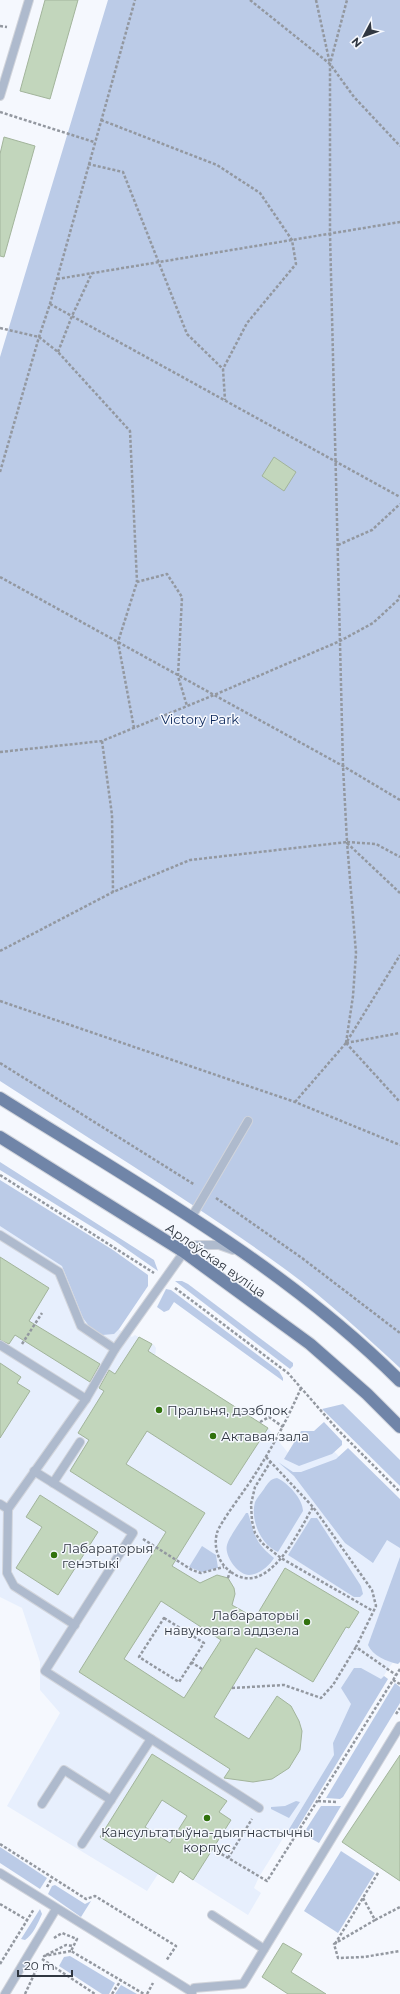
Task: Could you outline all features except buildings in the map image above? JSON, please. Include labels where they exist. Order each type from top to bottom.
[{"type":"main road","name":"Арлоўская вуліца","points":[[0,1098],[191,1218],[242,1252],[290,1286],[382,1363],[400,1381]]},
{"type":"main road","name":"Арлоўская вуліца","points":[[0,1137],[184,1252],[310,1344],[367,1394],[400,1427]]},
{"type":"lane","points":[[0,96],[29,0]]},
{"type":"lane","points":[[191,1218],[248,1121]]},
{"type":"lane","points":[[0,1235],[60,1272],[81,1326],[115,1349]]},
{"type":"lane","points":[[75,1625],[14,1586],[7,1573],[4,1555],[8,1509],[34,1470],[86,1399],[115,1349],[184,1252],[194,1245],[219,1245],[242,1252]]},
{"type":"lane","points":[[0,1345],[86,1399]]},
{"type":"lane","points":[[53,1483],[80,1442]]},
{"type":"lane","points":[[34,1470],[132,1533],[45,1671],[259,1808]]},
{"type":"lane","points":[[0,1504],[8,1509]]},
{"type":"lane","points":[[0,1873],[160,1972],[191,1993],[194,1988],[243,1984],[400,1726]]},
{"type":"lane","points":[[82,1844],[151,1739]]},
{"type":"lane","points":[[42,1804],[64,1770],[111,1800]]},
{"type":"lane","points":[[5,1994],[56,1909]]},
{"type":"lane","points":[[212,1915],[264,1949]]},
{"type":"path","points":[[0,472],[38,337],[50,304],[94,142],[135,0]]},
{"type":"path","points":[[250,0],[330,64],[354,97],[400,146]]},
{"type":"path","points":[[316,0],[330,64],[330,234],[343,766],[347,842],[356,953],[353,996],[346,1043]]},
{"type":"path","points":[[330,64],[347,0]]},
{"type":"path","points":[[0,112],[94,142]]},
{"type":"path","points":[[101,120],[217,165],[260,193],[292,240],[296,264],[247,323],[223,369],[225,400]]},
{"type":"path","points":[[88,164],[123,172],[187,334],[223,369]]},
{"type":"path","points":[[57,279],[400,222]]},
{"type":"path","points":[[58,352],[72,316],[92,273]]},
{"type":"path","points":[[50,304],[400,497]]},
{"type":"path","points":[[0,328],[38,337],[58,352],[130,431],[137,582],[118,642],[134,728]]},
{"type":"path","points":[[338,545],[372,530],[400,504]]},
{"type":"path","points":[[137,582],[167,574],[182,597],[178,676],[187,706]]},
{"type":"path","points":[[0,577],[343,766],[400,800]]},
{"type":"path","points":[[0,752],[102,741],[340,641],[373,623],[398,600],[400,595]]},
{"type":"path","points":[[102,741],[112,815],[113,892]]},
{"type":"path","points":[[347,842],[400,893]]},
{"type":"path","points":[[0,951],[113,892],[190,860],[347,842],[376,844],[400,857]]},
{"type":"path","points":[[295,1102],[346,1043],[400,955]]},
{"type":"path","points":[[0,1002],[295,1102],[400,1144]]},
{"type":"path","points":[[346,1043],[400,1033]]},
{"type":"path","points":[[346,1043],[400,1102]]},
{"type":"path","points":[[0,1175],[164,1279],[288,1373],[337,1430],[400,1492]]},
{"type":"path","points":[[18,1350],[42,1313]]},
{"type":"path","points":[[301,1388],[283,1427],[266,1457],[217,1533],[218,1556],[224,1567],[238,1577],[258,1577],[281,1558],[313,1507]]},
{"type":"path","points":[[260,1422],[269,1417],[283,1427]]},
{"type":"path","points":[[232,1688],[284,1685],[321,1698],[333,1685],[356,1647],[376,1606],[372,1590],[313,1507],[266,1457]]},
{"type":"path","points":[[271,1461],[255,1487],[251,1504],[252,1521],[255,1533],[270,1551],[373,1611]]},
{"type":"path","points":[[140,1537],[192,1570],[201,1573],[224,1567]]},
{"type":"path","points":[[228,1578],[230,1571]]},
{"type":"path","points":[[164,1618],[204,1643],[191,1662],[179,1682],[139,1657],[164,1618]]},
{"type":"path","points":[[356,1647],[396,1675]]},
{"type":"path","points":[[191,1662],[202,1669]]},
{"type":"path","points":[[213,1849],[267,1881],[400,1668]]},
{"type":"path","points":[[392,1680],[400,1684]]},
{"type":"path","points":[[228,1858],[259,1808]]},
{"type":"path","points":[[0,1844],[86,1899],[95,1896],[176,1946],[145,1994],[70,1951],[43,1957]]},
{"type":"path","points":[[378,1873],[334,1944],[338,1958],[364,1957],[400,1951]]},
{"type":"path","points":[[0,1964],[41,1899],[52,1878]]},
{"type":"path","points":[[363,1898],[375,1920]]},
{"type":"path","points":[[0,1904],[27,1920]]},
{"type":"path","points":[[334,1944],[375,1920],[400,1908]]},
{"type":"path","points":[[51,1944],[54,1938],[62,1933],[77,1939],[70,1951]]},
{"type":"path","points":[[43,1957],[66,1946],[73,1946]]},
{"type":"path","points":[[25,1994],[47,1950]]},
{"type":"path","points":[[43,1957],[95,1994]]},
{"type":"path","points":[[112,1994],[121,1980]]},
{"type":"shaded area","points":[[0,1180],[104,1321],[132,1337],[135,1335],[154,1345],[156,1348],[155,1356],[268,1428],[293,1459],[328,1445],[400,1520],[400,1653],[388,1669],[259,1877],[254,1888],[261,1893],[248,1915],[180,1872],[173,1883],[158,1874],[147,1891],[7,1806],[60,1713],[40,1690],[40,1662],[22,1608],[0,1597]]},
{"type":"green space","name":"Victory Park","points":[[108,0],[400,0],[400,1368],[353,1325],[288,1271],[171,1191],[0,1081],[0,357]]},
{"type":"green space","points":[[0,1162],[154,1260],[158,1271],[115,1241],[0,1170]]},
{"type":"green space","points":[[0,1180],[113,1250],[148,1275],[148,1286],[114,1334],[102,1335],[89,1326],[83,1318],[62,1266],[0,1226]]},
{"type":"green space","points":[[175,1281],[182,1281],[188,1284],[293,1363],[293,1366],[290,1369]]},
{"type":"green space","points":[[166,1289],[171,1290],[279,1371],[283,1381],[174,1302],[169,1310],[164,1312],[157,1307]]},
{"type":"green space","points":[[343,1404],[400,1460],[400,1486],[322,1409]]},
{"type":"green space","points":[[324,1422],[342,1441],[342,1445],[332,1454],[299,1466],[284,1459],[301,1431],[314,1431]]},
{"type":"green space","points":[[348,1448],[400,1499],[400,1548],[387,1540],[373,1563],[345,1543],[294,1476],[278,1462],[293,1472],[301,1472],[336,1459]]},
{"type":"green space","points":[[277,1478],[286,1484],[298,1497],[303,1511],[278,1552],[272,1549],[262,1538],[258,1531],[254,1516],[256,1500],[268,1483]]},
{"type":"green space","points":[[246,1513],[248,1513],[254,1533],[259,1543],[274,1558],[264,1569],[253,1575],[240,1572],[236,1568],[230,1559],[227,1549],[230,1538]]},
{"type":"green space","points":[[311,1518],[317,1518],[361,1586],[363,1594],[360,1597],[354,1597],[288,1555]]},
{"type":"green space","points":[[202,1546],[216,1555],[218,1568],[202,1572],[189,1567]]},
{"type":"green space","points":[[400,1557],[400,1662],[398,1664],[380,1658],[370,1649],[368,1645]]},
{"type":"green space","points":[[354,1668],[361,1668],[381,1679],[384,1676],[388,1679],[294,1834],[286,1834],[334,1755],[333,1743],[351,1704],[341,1688]]},
{"type":"green space","points":[[395,1683],[400,1687],[400,1703],[343,1797],[340,1799],[326,1798]]},
{"type":"green space","points":[[296,1801],[300,1802],[289,1818],[271,1809],[271,1807],[285,1806]]},
{"type":"green space","points":[[321,1806],[341,1806],[319,1843],[303,1834]]},
{"type":"green space","points":[[0,1847],[47,1878],[40,1889],[0,1863]]},
{"type":"green space","points":[[341,1851],[375,1873],[338,1933],[304,1911]]},
{"type":"green space","points":[[55,1885],[85,1904],[91,1901],[81,1917],[48,1894],[52,1886]]},
{"type":"green space","points":[[40,1909],[42,1914],[33,1932],[25,1940],[21,1939]]},
{"type":"green space","points":[[70,1956],[115,1983],[109,1994],[102,1994],[59,1966],[64,1957]]},
{"type":"green space","points":[[121,1985],[137,1994],[115,1994]]},
{"type":"place","name":"Пральня, дэзблок","points":[[159,1410]]},
{"type":"place","name":"Актавая зала","points":[[213,1436]]},
{"type":"place","name":"Лабараторыя генэтыкі","points":[[54,1555]]},
{"type":"place","name":"Лабараторыі навуковага аддзела","points":[[307,1622]]},
{"type":"place","name":"Кансультатыўна-дыягнастычны корпус","points":[[207,1818]]}]
